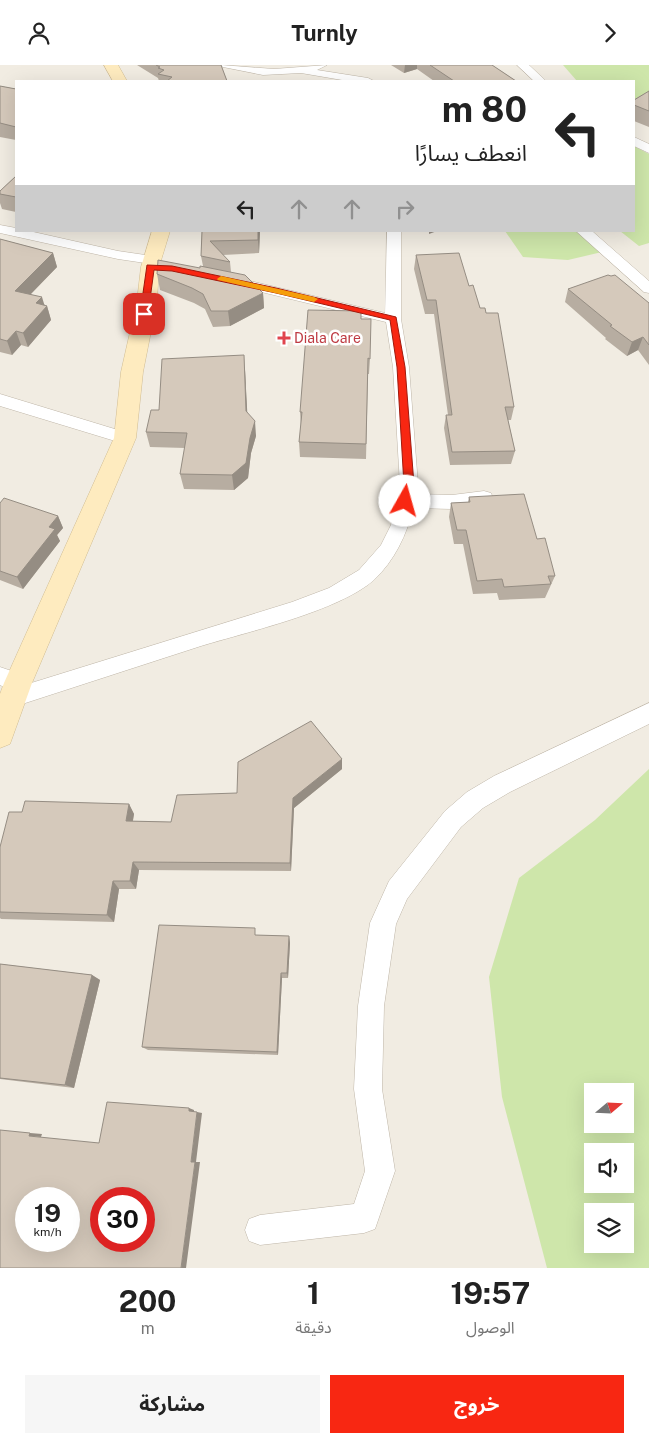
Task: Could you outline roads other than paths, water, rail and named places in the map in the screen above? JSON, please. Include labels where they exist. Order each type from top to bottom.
[{"type":"street","points":[[111,65],[119,80]]},
{"type":"street","points":[[227,65],[265,69],[280,73],[302,71],[321,65]]},
{"type":"street","points":[[523,65],[539,80]]},
{"type":"street","points":[[302,71],[361,80]]},
{"type":"street","points":[[635,142],[649,149]]},
{"type":"street","points":[[0,229],[156,265]]},
{"type":"street","points":[[0,735],[10,686],[125,438],[132,372],[156,265],[161,232]]},
{"type":"street","points":[[10,686],[173,646],[295,609],[336,594],[366,575],[388,550],[400,525],[409,485],[401,367],[393,319],[394,232]]},
{"type":"street","points":[[584,232],[649,289]]},
{"type":"street","points":[[215,277],[393,319]]},
{"type":"street","points":[[0,400],[125,438]]},
{"type":"street","points":[[405,501],[452,501],[484,498]]},
{"type":"street","points":[[260,1229],[364,1218],[380,1171],[368,1089],[371,1006],[383,923],[398,891],[454,819],[475,800],[502,784],[649,713]]},
{"type":"place","name":"Diala Care","points":[[284,338]]}]
